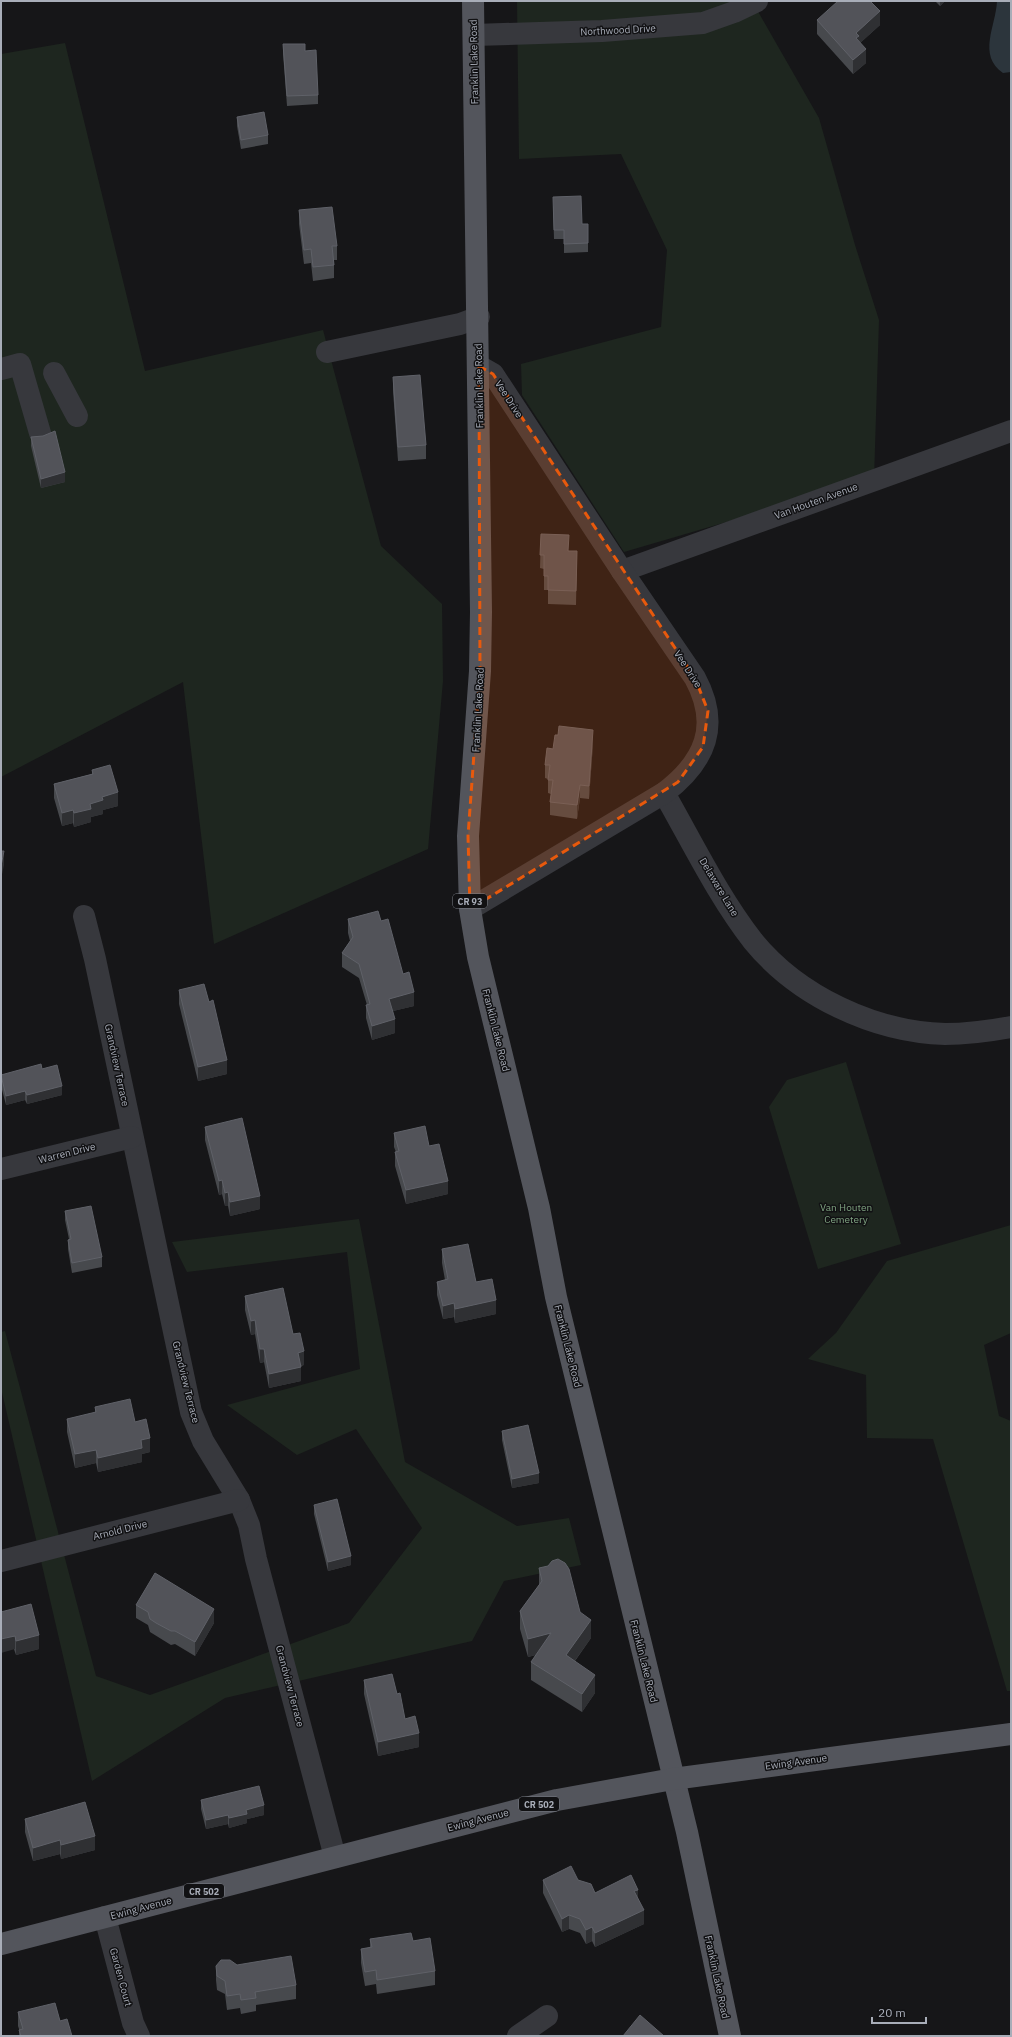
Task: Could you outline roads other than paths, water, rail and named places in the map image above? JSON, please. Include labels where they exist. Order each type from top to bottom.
[{"type":"main road","name":"Franklin Lake Road","points":[[473,1],[479,366],[481,632],[475,752],[468,836],[470,909],[478,958],[539,1208],[556,1297],[687,1832],[730,2036]]},
{"type":"main road","name":"Ewing Avenue","points":[[1,1944],[557,1800],[673,1779],[1011,1734]]},
{"type":"street","name":"Northwood Drive","points":[[474,34],[602,31],[704,23],[734,12],[757,1]]},
{"type":"street","points":[[327,352],[460,324],[478,317]]},
{"type":"street","points":[[1,369],[20,364],[40,377],[77,416]]},
{"type":"street","name":"Vee Drive","points":[[470,909],[664,793],[678,782],[692,766],[703,747],[708,730],[708,711],[704,694],[695,678],[493,374],[479,366]]},
{"type":"street","points":[[40,377],[40,433]]},
{"type":"street","name":"Van Houten Avenue","points":[[622,570],[1011,431]]},
{"type":"street","name":"Delaware Lane","points":[[664,793],[734,916],[754,941],[783,971],[813,993],[845,1010],[876,1022],[912,1030],[944,1034],[981,1033],[1011,1027]]},
{"type":"street","name":"Grandview Terrace","points":[[84,916],[95,959],[191,1412],[203,1441],[239,1500],[249,1525],[256,1559],[335,1857]]},
{"type":"street","name":"Warren Drive","points":[[1,1169],[132,1137]]},
{"type":"street","name":"Arnold Drive","points":[[1,1561],[239,1500]]},
{"type":"street","name":"Garden Court","points":[[105,1917],[133,2023],[139,2036]]},
{"type":"street","points":[[518,2036],[547,2016]]},
{"type":"park label","name":"Van Houten Cemetery","points":[[846,1212]]}]
